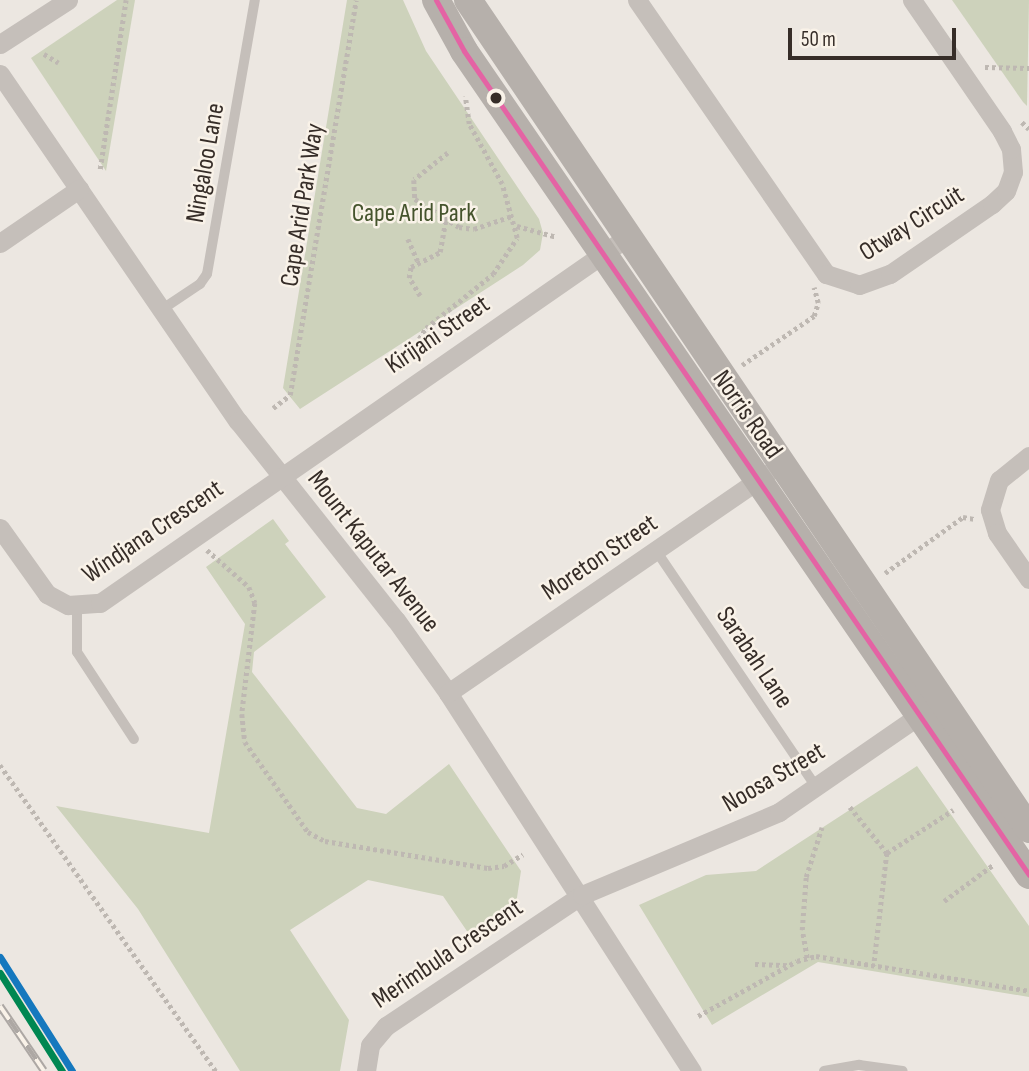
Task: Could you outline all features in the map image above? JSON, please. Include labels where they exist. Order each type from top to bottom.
[{"type":"main road","name":"Norris Road","points":[[436,0],[464,51],[757,481],[930,708],[1029,829]]},
{"type":"main road","name":"Norris Road","points":[[468,0],[781,465],[1029,875]]},
{"type":"street","points":[[0,44],[68,0]]},
{"type":"street","name":"Otway Circuit","points":[[636,0],[833,279],[859,285],[878,281],[992,204],[1021,174],[1002,131],[912,0]]},
{"type":"street","name":"Mount Kaputar Avenue","points":[[0,74],[161,310],[279,476],[396,620],[448,693],[582,895],[692,1071]]},
{"type":"street","points":[[0,243],[79,189]]},
{"type":"street","name":"Kirijani Street","points":[[279,476],[626,238]]},
{"type":"street","points":[[1029,456],[999,480],[989,510],[998,533],[1029,579]]},
{"type":"street","name":"Moreton Street","points":[[448,693],[781,465]]},
{"type":"street","name":"Windjana Crescent","points":[[0,528],[47,594],[77,606],[100,603],[279,476]]},
{"type":"street","name":"Noosa Street","points":[[582,895],[754,825],[816,787],[930,708]]},
{"type":"street","name":"Merimbula Crescent","points":[[366,1071],[370,1045],[386,1026],[582,895]]},
{"type":"lane","name":"Ningaloo Lane","points":[[161,310],[200,284],[207,274],[255,0]]},
{"type":"lane","name":"Sarabah Lane","points":[[657,552],[816,787]]},
{"type":"lane","points":[[77,606],[77,652],[134,738]]},
{"type":"lane","points":[[824,1071],[859,1065],[903,1071]]},
{"type":"path","points":[[100,169],[126,0]]},
{"type":"path","name":"Cape Arid Park Way","points":[[273,408],[290,395],[356,0]]},
{"type":"path","points":[[44,54],[59,62]]},
{"type":"path","points":[[985,67],[1029,68]]},
{"type":"path","points":[[419,339],[426,328],[493,274],[510,255],[517,226],[502,184],[469,124],[465,95]]},
{"type":"path","points":[[1023,124],[1029,120]]},
{"type":"path","points":[[448,153],[421,171],[411,190],[415,199],[446,219],[474,229],[512,216]]},
{"type":"path","points":[[420,296],[409,278],[411,267],[418,261],[440,252],[446,219]]},
{"type":"path","points":[[517,226],[557,237]]},
{"type":"path","points":[[408,239],[418,261]]},
{"type":"path","points":[[742,365],[814,316],[818,303],[814,288],[819,282]]},
{"type":"path","points":[[882,576],[962,517],[980,519]]},
{"type":"path","points":[[204,547],[243,580],[253,596],[242,714],[245,742],[308,832],[325,841],[488,868],[504,866],[523,854]]},
{"type":"path","points":[[0,765],[216,1071]]},
{"type":"path","points":[[850,807],[887,853],[874,965]]},
{"type":"path","points":[[887,853],[953,810]]},
{"type":"path","points":[[807,958],[802,930],[806,877],[822,827]]},
{"type":"path","points":[[944,901],[993,865]]},
{"type":"path","points":[[698,1016],[790,965],[816,956],[1029,990]]},
{"type":"path","points":[[755,964],[790,965]]},
{"type":"green space","points":[[117,0],[135,0],[106,171],[31,58]]},
{"type":"green space","name":"Cape Arid Park","points":[[347,0],[403,0],[426,51],[539,219],[543,233],[540,250],[523,265],[300,409],[283,388]]},
{"type":"green space","points":[[952,0],[1029,0],[1027,106],[1023,102]]},
{"type":"green space","points":[[273,519],[289,541],[285,544],[326,597],[254,652],[252,672],[357,808],[386,814],[449,764],[521,871],[516,904],[471,937],[443,896],[368,880],[290,930],[349,1020],[340,1071],[240,1071],[138,909],[56,806],[209,833],[245,624],[206,567]]},
{"type":"green space","points":[[917,766],[1029,926],[1029,997],[818,962],[712,1025],[639,905],[706,875],[756,871]]},
{"type":"railway","points":[[0,1006],[44,1071]]},
{"type":"transit line","points":[[436,0],[464,51],[1029,875]]},
{"type":"transit line","points":[[0,957],[72,1071]]},
{"type":"transit line","points":[[0,973],[62,1071]]}]
